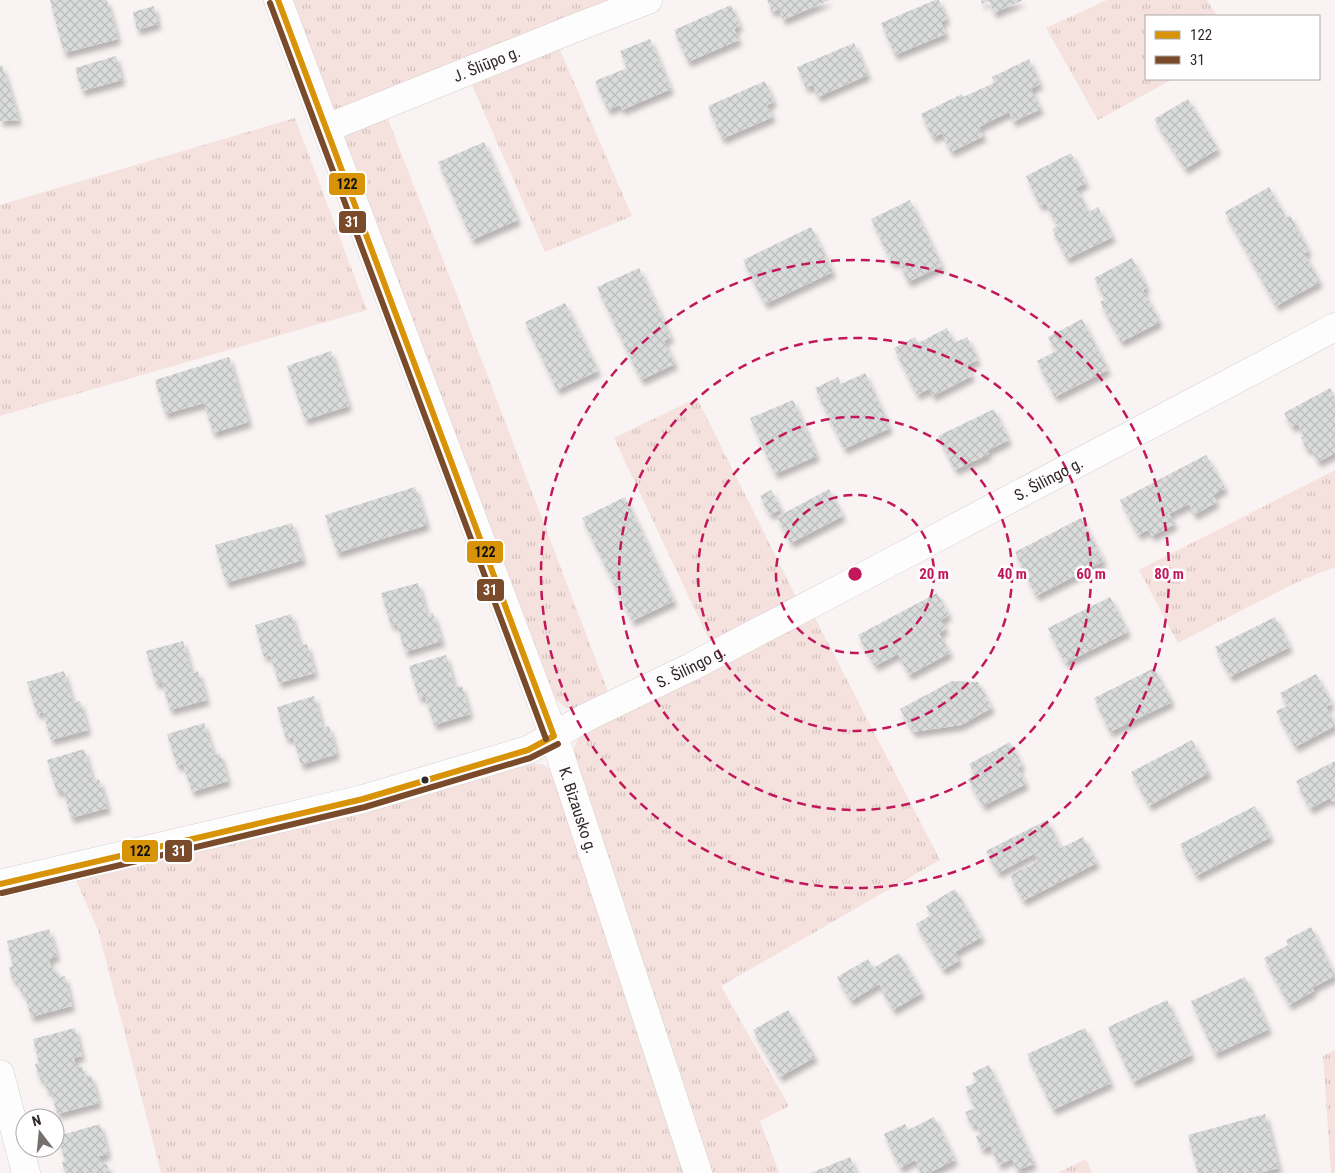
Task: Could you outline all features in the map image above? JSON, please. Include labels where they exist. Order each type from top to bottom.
[{"type":"street","name":"K. Bizausko g.","points":[[278,0],[554,736],[698,1173]]},
{"type":"street","name":"J. Šliūpo g.","points":[[327,128],[648,0]]},
{"type":"street","name":"S. Šilingo g.","points":[[0,884],[363,799],[528,750],[589,716],[691,667],[1335,327]]},
{"type":"street","points":[[0,1074],[26,1173]]},
{"type":"green space","points":[[289,0],[615,0],[550,27],[632,216],[545,252],[462,62],[379,97],[455,290],[610,697],[581,710],[566,708],[553,697],[453,438],[349,148]]},
{"type":"green space","points":[[1107,0],[1207,0],[1216,15],[1145,15],[1145,80],[1171,80],[1098,120],[1046,28]]},
{"type":"green space","points":[[295,118],[367,310],[0,416],[0,205]]},
{"type":"green space","points":[[697,398],[797,599],[711,644],[614,438]]},
{"type":"green space","points":[[1335,470],[1335,567],[1295,583],[1178,643],[1139,570]]},
{"type":"green space","points":[[815,618],[940,860],[721,986],[789,1106],[760,1121],[779,1173],[711,1173],[574,756],[574,747],[579,737]]},
{"type":"green space","points":[[532,763],[545,765],[554,774],[684,1173],[161,1173],[98,930],[75,878],[350,813]]},
{"type":"green space","points":[[1335,1050],[1335,1173],[1331,1173],[1323,1056]]},
{"type":"green space","points":[[1086,1159],[1092,1173],[1057,1173]]},
{"type":"building","points":[[50,0],[107,0],[118,39],[64,53]]},
{"type":"building","points":[[767,0],[830,0],[783,20],[779,9],[772,12]]},
{"type":"building","points":[[939,0],[947,19],[941,22],[946,34],[895,55],[881,23]]},
{"type":"building","points":[[981,0],[1023,0],[994,13],[989,1],[982,4]]},
{"type":"building","points":[[731,5],[740,26],[734,29],[739,40],[688,62],[674,30]]},
{"type":"building","points":[[154,6],[158,24],[137,30],[133,12]]},
{"type":"building","points":[[650,39],[671,89],[622,110],[620,105],[608,110],[595,81],[627,68],[620,51]]},
{"type":"building","points":[[854,43],[868,75],[818,97],[813,85],[806,88],[797,67]]},
{"type":"building","points":[[116,56],[122,80],[82,91],[75,68]]},
{"type":"building","points":[[1029,59],[1040,84],[1031,89],[1041,109],[1013,122],[1009,112],[979,127],[984,136],[951,152],[942,133],[933,138],[921,114],[962,94],[963,97],[994,83],[992,77]]},
{"type":"building","points":[[2,65],[19,120],[0,121],[0,66]]},
{"type":"building","points":[[765,81],[774,102],[767,105],[773,117],[722,139],[708,106]]},
{"type":"building","points":[[1188,99],[1218,149],[1185,169],[1154,119]]},
{"type":"building","points":[[484,142],[518,220],[472,240],[438,162]]},
{"type":"building","points":[[1071,153],[1086,183],[1076,188],[1089,212],[1098,207],[1113,237],[1067,259],[1052,229],[1058,226],[1046,203],[1040,206],[1026,176]]},
{"type":"building","points":[[1269,187],[1286,218],[1290,215],[1309,251],[1304,253],[1320,282],[1276,306],[1225,212]]},
{"type":"building","points":[[910,200],[942,266],[908,282],[898,260],[892,263],[871,219]]},
{"type":"building","points":[[811,227],[833,272],[765,304],[743,260]]},
{"type":"building","points":[[1132,258],[1147,287],[1143,290],[1160,322],[1121,342],[1100,302],[1105,299],[1094,278]]},
{"type":"building","points":[[639,268],[671,337],[664,341],[675,364],[641,380],[597,287]]},
{"type":"building","points":[[565,303],[598,371],[557,390],[525,322]]},
{"type":"building","points":[[1082,319],[1108,370],[1055,397],[1037,361],[1056,351],[1048,337]]},
{"type":"building","points":[[947,328],[954,343],[967,337],[978,360],[967,365],[972,376],[933,396],[929,389],[917,395],[894,348],[915,337],[918,343]]},
{"type":"building","points":[[331,351],[349,406],[305,420],[287,366]]},
{"type":"building","points":[[229,357],[249,422],[213,433],[204,403],[165,414],[155,380]]},
{"type":"building","points":[[865,373],[890,428],[844,449],[815,388],[838,377],[841,384]]},
{"type":"building","points":[[1330,388],[1335,398],[1335,453],[1318,462],[1311,448],[1307,450],[1301,438],[1304,436],[1298,424],[1292,427],[1284,413]]},
{"type":"building","points":[[793,400],[817,456],[775,474],[750,418]]},
{"type":"building","points":[[994,409],[1009,440],[987,451],[989,454],[955,470],[938,436]]},
{"type":"building","points":[[1206,455],[1225,488],[1213,495],[1217,502],[1194,515],[1189,504],[1169,514],[1175,524],[1152,536],[1148,530],[1138,535],[1120,500]]},
{"type":"building","points":[[415,487],[427,525],[337,553],[325,515]]},
{"type":"building","points":[[829,489],[843,516],[791,543],[777,517]]},
{"type":"building","points":[[771,490],[781,509],[770,515],[760,496]]},
{"type":"building","points":[[625,497],[674,601],[632,621],[582,518]]},
{"type":"building","points":[[1081,518],[1104,561],[1036,596],[1015,552]]},
{"type":"building","points":[[292,523],[303,560],[226,583],[215,545]]},
{"type":"building","points":[[418,583],[427,614],[433,613],[442,641],[405,652],[397,624],[391,625],[381,593]]},
{"type":"building","points":[[937,593],[949,615],[941,620],[946,629],[939,633],[950,653],[909,675],[898,654],[875,666],[858,635]]},
{"type":"building","points":[[1110,597],[1128,632],[1065,663],[1048,628]]},
{"type":"building","points":[[291,614],[301,646],[307,644],[315,673],[279,683],[270,655],[264,657],[255,625]]},
{"type":"building","points":[[1275,617],[1290,647],[1230,677],[1215,647]]},
{"type":"building","points":[[183,641],[192,673],[198,671],[207,700],[170,710],[162,682],[156,684],[146,651]]},
{"type":"building","points":[[446,655],[455,687],[462,686],[470,714],[434,725],[425,696],[419,698],[409,666]]},
{"type":"building","points":[[1154,668],[1172,702],[1110,732],[1094,698]]},
{"type":"building","points":[[64,671],[73,703],[80,701],[88,730],[51,740],[43,712],[37,714],[27,682]]},
{"type":"building","points":[[1316,674],[1332,704],[1326,707],[1335,726],[1295,747],[1276,711],[1287,706],[1280,693]]},
{"type":"building","points":[[952,681],[978,682],[992,708],[961,725],[913,732],[900,709]]},
{"type":"building","points":[[314,696],[323,728],[329,726],[337,754],[301,765],[293,737],[286,739],[277,707]]},
{"type":"building","points":[[204,723],[214,755],[220,753],[228,781],[192,792],[183,764],[177,766],[167,734]]},
{"type":"building","points":[[1192,740],[1209,773],[1149,806],[1131,772]]},
{"type":"building","points":[[1010,742],[1022,765],[1018,768],[1026,784],[983,806],[968,779],[975,775],[969,764]]},
{"type":"building","points":[[84,749],[93,781],[99,779],[108,808],[71,818],[63,790],[57,792],[47,760]]},
{"type":"building","points":[[1335,761],[1335,801],[1332,802],[1330,798],[1310,809],[1296,781]]},
{"type":"building","points":[[1255,806],[1271,837],[1196,876],[1180,844]]},
{"type":"building","points":[[1047,820],[1061,848],[1083,837],[1097,863],[1023,901],[1010,875],[1038,861],[1034,854],[998,873],[986,851]]},
{"type":"building","points":[[955,889],[982,937],[955,952],[960,960],[943,970],[916,924],[931,915],[926,906]]},
{"type":"building","points":[[1311,927],[1335,976],[1312,988],[1314,991],[1289,1005],[1264,958],[1288,945],[1286,940]]},
{"type":"building","points":[[49,929],[57,956],[49,959],[51,968],[54,967],[58,978],[65,976],[72,1006],[31,1017],[24,992],[21,992],[17,980],[13,981],[9,967],[13,966],[7,941]]},
{"type":"building","points":[[899,953],[922,993],[893,1010],[879,984],[851,1001],[837,977],[868,959],[873,968]]},
{"type":"building","points":[[1245,977],[1269,1029],[1215,1054],[1191,1001]]},
{"type":"building","points":[[1167,1000],[1192,1055],[1133,1082],[1108,1027]]},
{"type":"building","points":[[788,1010],[815,1057],[780,1077],[753,1030]]},
{"type":"building","points":[[75,1028],[82,1056],[74,1058],[76,1067],[82,1066],[85,1077],[91,1075],[99,1103],[65,1112],[65,1108],[56,1108],[51,1090],[47,1091],[44,1079],[40,1080],[35,1064],[39,1063],[33,1039]]},
{"type":"building","points":[[1085,1028],[1111,1083],[1053,1110],[1027,1054]]},
{"type":"building","points":[[989,1065],[1034,1164],[1017,1170],[1012,1159],[999,1165],[990,1146],[982,1150],[976,1136],[981,1134],[979,1129],[976,1123],[972,1126],[965,1112],[975,1108],[965,1087],[977,1082],[972,1073]]},
{"type":"building","points":[[1265,1114],[1279,1168],[1259,1173],[1198,1173],[1188,1135]]},
{"type":"building","points":[[934,1117],[955,1160],[929,1173],[921,1173],[915,1160],[900,1168],[884,1134],[905,1124],[908,1130]]},
{"type":"building","points":[[100,1124],[108,1154],[99,1156],[102,1165],[107,1164],[109,1173],[65,1173],[62,1162],[65,1161],[65,1134]]},
{"type":"building","points":[[850,1157],[856,1173],[811,1173]]},
{"type":"transit line","name":"122","points":[[278,0],[554,736]]},
{"type":"transit line","name":"31","points":[[270,3],[546,739]]},
{"type":"transit line","name":"122","points":[[0,884],[363,799],[528,750],[554,736]]},
{"type":"transit line","name":"31","points":[[2,893],[365,807],[530,758],[558,744]]}]
